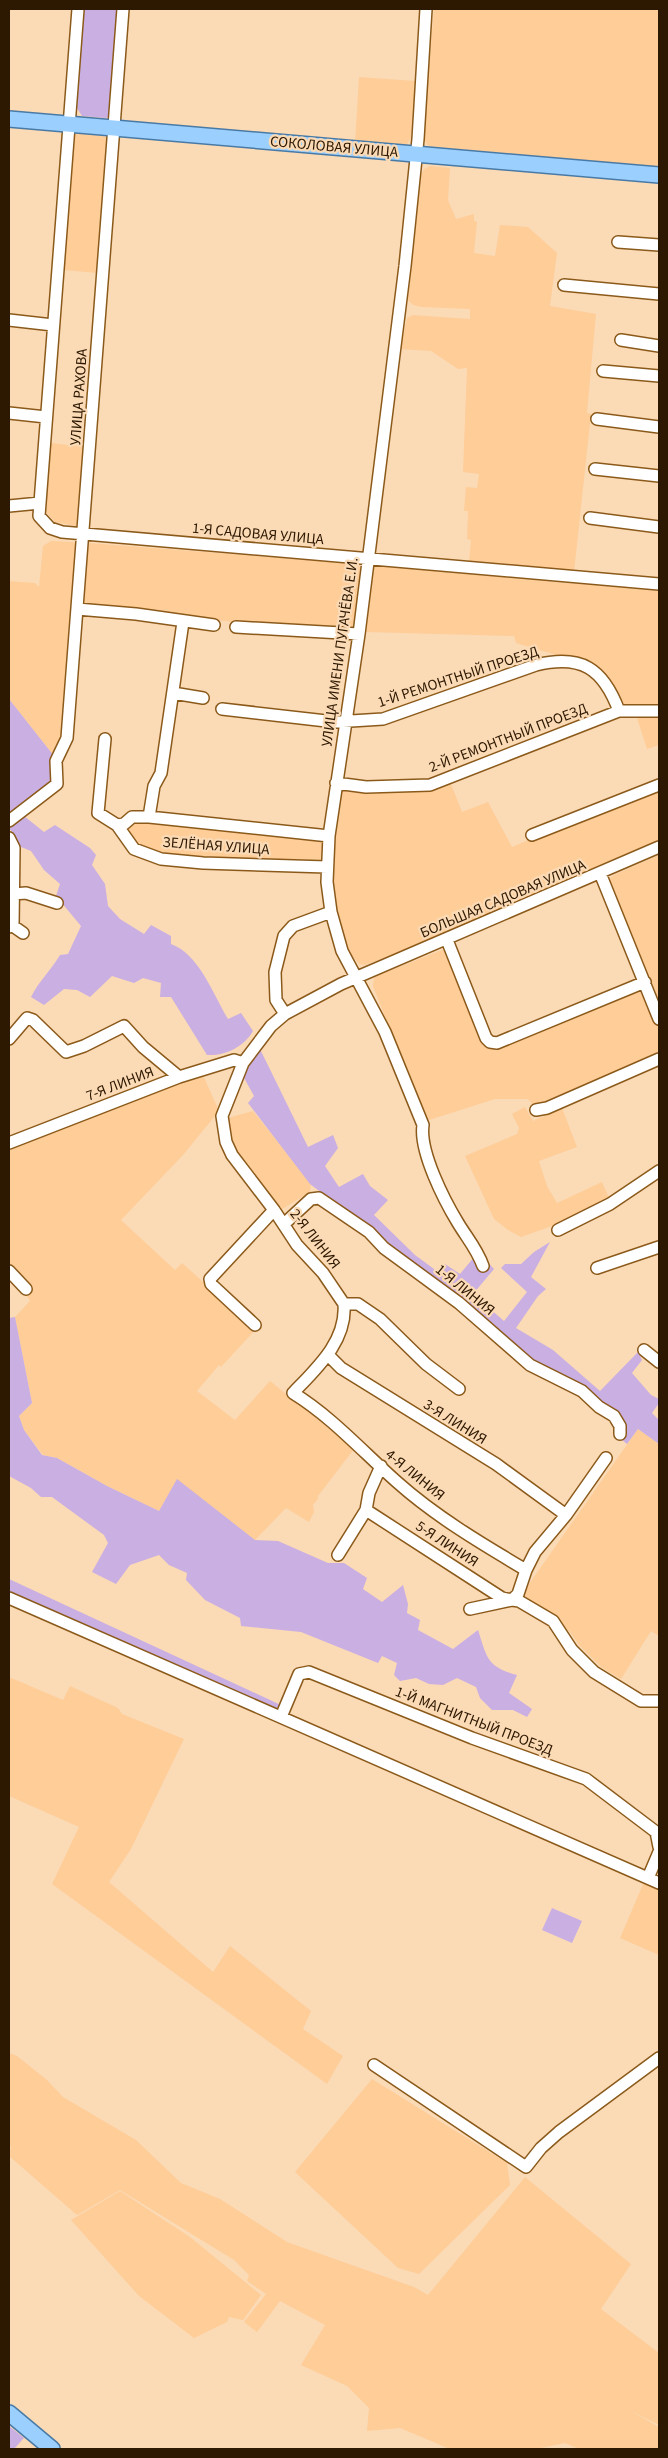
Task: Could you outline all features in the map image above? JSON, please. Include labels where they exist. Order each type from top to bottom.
[{"type":"main road","name":"СОКОЛОВАЯ УЛИЦА","points":[[9,119],[416,155],[659,174]]},
{"type":"main road","points":[[9,2413],[52,2449]]},
{"type":"street","name":"УЛИЦА РАХОВА","points":[[39,516],[78,9]]},
{"type":"street","name":"УЛИЦА РАХОВА","points":[[9,821],[58,784],[56,761],[67,738],[123,9]]},
{"type":"street","name":"УЛИЦА ИМЕНИ ПУГАЧЁВА Е.И.","points":[[426,9],[416,155],[394,360],[359,634],[336,783],[327,867],[330,912],[342,951],[357,976],[385,1032],[423,1125],[421,1134],[434,1175],[458,1223],[477,1249],[483,1266]]},
{"type":"street","points":[[618,242],[659,245]]},
{"type":"street","points":[[564,285],[659,294]]},
{"type":"street","points":[[9,320],[53,325]]},
{"type":"street","points":[[621,340],[659,346]]},
{"type":"street","points":[[603,371],[659,376]]},
{"type":"street","points":[[9,413],[46,417]]},
{"type":"street","points":[[597,419],[659,427]]},
{"type":"street","points":[[595,469],[659,476]]},
{"type":"street","points":[[9,506],[40,503]]},
{"type":"street","name":"1-Я САДОВАЯ УЛИЦА","points":[[39,516],[50,528],[62,532],[659,584]]},
{"type":"street","points":[[590,518],[659,527]]},
{"type":"street","points":[[77,609],[136,614],[214,625]]},
{"type":"street","points":[[149,817],[154,786],[161,773],[183,622]]},
{"type":"street","points":[[236,627],[359,634]]},
{"type":"street","name":"1-Й РЕМОНТНЫЙ ПРОЕЗД","points":[[222,709],[335,722],[382,719],[536,665],[554,661],[581,664],[593,670],[611,690],[619,711]]},
{"type":"street","points":[[173,694],[203,698]]},
{"type":"street","name":"2-Й РЕМОНТНЫЙ ПРОЕЗД","points":[[336,783],[366,787],[430,785],[619,711],[659,711]]},
{"type":"street","name":"ЗЕЛЁНАЯ УЛИЦА","points":[[105,739],[98,813],[117,826],[134,850],[161,859],[203,863],[327,867]]},
{"type":"street","points":[[532,835],[659,785]]},
{"type":"street","name":"ЗЕЛЁНАЯ УЛИЦА","points":[[117,826],[124,824],[132,817],[149,817],[329,836]]},
{"type":"street","points":[[9,838],[14,848],[11,926],[22,933]]},
{"type":"street","name":"БОЛЬШАЯ САДОВАЯ УЛИЦА","points":[[285,1014],[357,976],[447,940],[659,847]]},
{"type":"street","points":[[600,874],[659,1020]]},
{"type":"street","points":[[13,894],[26,893],[57,903]]},
{"type":"street","points":[[285,1014],[276,1000],[275,972],[284,936],[293,926],[330,912]]},
{"type":"street","points":[[447,940],[486,1038],[490,1042],[497,1042],[645,982]]},
{"type":"street","name":"2-Я ЛИНИЯ","points":[[285,1014],[271,1026],[243,1063],[224,1107],[222,1126],[232,1156],[274,1210],[296,1244],[323,1273],[344,1304]]},
{"type":"street","points":[[9,1039],[27,1018],[33,1020],[66,1052],[84,1046],[98,1037],[124,1026],[143,1047],[180,1077]]},
{"type":"street","points":[[536,1110],[547,1108],[659,1059]]},
{"type":"street","name":"7-Я ЛИНИЯ","points":[[9,1143],[180,1077],[234,1060],[243,1063]]},
{"type":"street","points":[[558,1230],[610,1204],[659,1171]]},
{"type":"street","name":"1-Я ЛИНИЯ","points":[[284,1224],[311,1199],[319,1198],[368,1232],[384,1248],[460,1302],[530,1365],[582,1391],[599,1407],[614,1416],[620,1426],[620,1434]]},
{"type":"street","points":[[255,1325],[211,1284],[210,1279],[274,1210]]},
{"type":"street","points":[[597,1268],[659,1247]]},
{"type":"street","points":[[9,1271],[26,1290]]},
{"type":"street","points":[[328,1355],[339,1336],[344,1304],[358,1304],[380,1319],[426,1364],[459,1389]]},
{"type":"street","points":[[644,1350],[659,1362]]},
{"type":"street","name":"4-Я ЛИНИЯ","points":[[328,1355],[293,1393],[313,1405],[398,1483],[444,1518],[526,1570]]},
{"type":"street","name":"3-Я ЛИНИЯ","points":[[328,1355],[341,1368],[496,1464],[566,1516]]},
{"type":"street","points":[[470,1609],[512,1600],[518,1594],[526,1570],[535,1552],[566,1516],[606,1458]]},
{"type":"street","points":[[338,1555],[366,1510],[368,1493],[381,1466]]},
{"type":"street","name":"5-Я ЛИНИЯ","points":[[366,1510],[502,1598],[520,1601],[553,1621],[572,1650],[594,1672],[641,1701],[659,1701]]},
{"type":"street","points":[[9,1598],[659,1883]]},
{"type":"street","name":"1-Й МАГНИТНЫЙ ПРОЕЗД","points":[[281,1717],[298,1674],[309,1672],[472,1738],[586,1779],[656,1832],[659,1847]]},
{"type":"street","points":[[648,1878],[659,1852]]},
{"type":"street","points":[[374,2065],[526,2167],[541,2148],[559,2132],[659,2058]]},
{"type":"shaded area","points":[[84,9],[119,9],[110,116],[106,118],[82,116],[77,108]]},
{"type":"shaded area","points":[[434,9],[659,9],[659,167],[428,146],[423,137]]},
{"type":"shaded area","points":[[359,77],[415,81],[411,138],[406,146],[355,143]]},
{"type":"shaded area","points":[[77,133],[109,137],[98,273],[63,270],[74,135]]},
{"type":"shaded area","points":[[430,166],[450,168],[448,200],[456,219],[474,214],[474,221],[477,222],[474,253],[495,256],[500,225],[528,227],[557,253],[550,306],[596,314],[587,413],[591,414],[574,572],[469,563],[471,540],[467,539],[468,511],[464,511],[466,487],[477,488],[479,474],[463,472],[467,368],[458,369],[431,351],[400,349],[407,318],[413,315],[470,319],[470,309],[421,307],[413,305],[408,300],[420,177],[424,169]]},
{"type":"shaded area","points":[[50,443],[87,447],[80,523],[76,526],[55,522],[46,512]]},
{"type":"shaded area","points":[[51,541],[74,542],[77,546],[68,632],[71,649],[64,738],[54,756],[9,699],[9,581],[35,583],[39,587],[43,546]]},
{"type":"shaded area","points":[[89,543],[357,564],[362,570],[355,629],[234,622],[83,605],[87,546]]},
{"type":"shaded area","points":[[376,566],[659,591],[659,708],[621,704],[599,672],[563,657],[516,643],[514,636],[366,632],[373,568]]},
{"type":"shaded area","points":[[9,699],[54,756],[57,787],[24,816],[44,832],[55,825],[90,848],[96,855],[92,865],[105,884],[108,906],[120,919],[144,934],[151,925],[171,936],[171,944],[190,956],[204,976],[228,1019],[241,1013],[253,1031],[245,1042],[227,1052],[207,1055],[171,997],[160,997],[161,983],[143,978],[134,983],[112,976],[90,997],[77,990],[64,989],[44,1005],[31,997],[60,955],[68,954],[81,926],[56,896],[60,884],[44,870],[31,851],[16,845],[11,830],[9,830]]},
{"type":"shaded area","points":[[659,714],[659,745],[647,749],[636,715]]},
{"type":"shaded area","points":[[451,784],[462,812],[488,802],[512,847],[587,815],[659,788],[659,840],[446,934],[365,965],[359,964],[346,949],[340,930],[331,882],[338,793],[343,790],[420,789]]},
{"type":"shaded area","points":[[134,819],[324,840],[324,859],[313,862],[202,856],[200,860],[183,855],[141,849],[127,835],[129,823]]},
{"type":"shaded area","points":[[659,855],[659,1007],[610,884],[610,878]]},
{"type":"shaded area","points":[[446,950],[489,1047],[637,991],[641,993],[659,1029],[659,1053],[534,1106],[528,1099],[495,1099],[429,1120],[415,1093],[373,986],[374,978],[379,975]]},
{"type":"shaded area","points":[[259,1047],[308,1147],[333,1135],[338,1148],[325,1166],[339,1187],[363,1174],[370,1186],[388,1200],[374,1215],[415,1255],[438,1272],[445,1264],[460,1274],[475,1256],[480,1254],[494,1269],[473,1294],[504,1321],[527,1292],[501,1268],[505,1264],[521,1264],[534,1252],[550,1242],[531,1277],[546,1289],[538,1296],[516,1328],[553,1350],[600,1391],[638,1352],[642,1360],[632,1373],[651,1395],[659,1399],[659,1403],[652,1413],[659,1420],[659,1444],[638,1429],[627,1444],[621,1439],[624,1425],[543,1370],[385,1246],[367,1227],[310,1184],[248,1103],[254,1096],[243,1076]]},
{"type":"shaded area","points":[[201,1074],[219,1111],[183,1155],[121,1220],[175,1270],[182,1263],[256,1329],[221,1367],[219,1365],[197,1391],[235,1420],[270,1381],[354,1449],[318,1496],[313,1505],[314,1512],[309,1522],[286,1508],[255,1540],[177,1480],[159,1511],[107,1486],[57,1458],[43,1455],[24,1430],[19,1416],[32,1403],[15,1317],[30,1301],[9,1268],[9,1147]]},
{"type":"shaded area","points":[[525,1107],[533,1121],[562,1108],[577,1147],[539,1161],[547,1186],[557,1203],[602,1182],[610,1200],[569,1220],[521,1237],[494,1219],[465,1156],[517,1134],[519,1128],[512,1114]]},
{"type":"shaded area","points":[[253,1111],[311,1183],[310,1192],[279,1211],[235,1153],[224,1119]]},
{"type":"shaded area","points":[[15,1317],[32,1403],[19,1416],[24,1430],[42,1455],[57,1458],[107,1486],[159,1511],[177,1479],[255,1540],[278,1541],[328,1563],[344,1563],[367,1578],[363,1589],[382,1602],[403,1585],[408,1604],[407,1613],[420,1620],[418,1630],[453,1649],[478,1630],[486,1654],[494,1665],[517,1675],[509,1693],[532,1709],[527,1717],[513,1710],[492,1710],[480,1698],[476,1687],[457,1678],[443,1685],[429,1684],[416,1678],[400,1681],[394,1675],[397,1663],[382,1656],[378,1663],[301,1632],[241,1626],[240,1618],[205,1600],[186,1580],[187,1573],[169,1565],[159,1555],[130,1565],[116,1584],[92,1572],[108,1543],[104,1535],[52,1497],[41,1497],[31,1488],[9,1476],[9,1318]]},
{"type":"shaded area","points":[[638,1429],[659,1444],[659,1636],[651,1631],[621,1679],[601,1667],[579,1645],[570,1632],[555,1619],[522,1597],[522,1594]]},
{"type":"shaded area","points":[[9,1579],[283,1706],[280,1711],[9,1594]]},
{"type":"shaded area","points":[[9,1677],[63,1700],[70,1686],[118,1708],[122,1714],[184,1739],[131,1849],[109,1882],[213,1972],[230,1946],[311,2011],[303,2029],[343,2056],[327,2084],[52,1884],[79,1827],[9,1796]]},
{"type":"shaded area","points":[[644,1882],[659,1889],[659,1955],[620,1938]]},
{"type":"shaded area","points":[[552,1908],[582,1921],[572,1943],[542,1930]]},
{"type":"shaded area","points":[[9,2053],[17,2056],[47,2080],[63,2097],[136,2140],[181,2183],[220,2199],[287,2242],[414,2287],[428,2295],[525,2177],[631,2264],[601,2309],[659,2353],[659,2425],[631,2411],[659,2427],[659,2449],[579,2449],[565,2443],[536,2449],[450,2449],[400,2428],[367,2431],[369,2408],[347,2386],[301,2365],[325,2325],[280,2301],[257,2332],[244,2322],[266,2294],[247,2281],[249,2275],[234,2260],[120,2190],[77,2215],[9,2156],[11,2147],[9,2144]]},
{"type":"shaded area","points":[[372,2079],[507,2163],[510,2185],[419,2274],[398,2268],[295,2172]]},
{"type":"shaded area","points":[[120,2191],[190,2237],[261,2295],[243,2320],[229,2317],[227,2322],[194,2338],[139,2296],[71,2220]]},
{"type":"shaded area","points":[[9,2426],[24,2438],[14,2449],[9,2449]]}]
